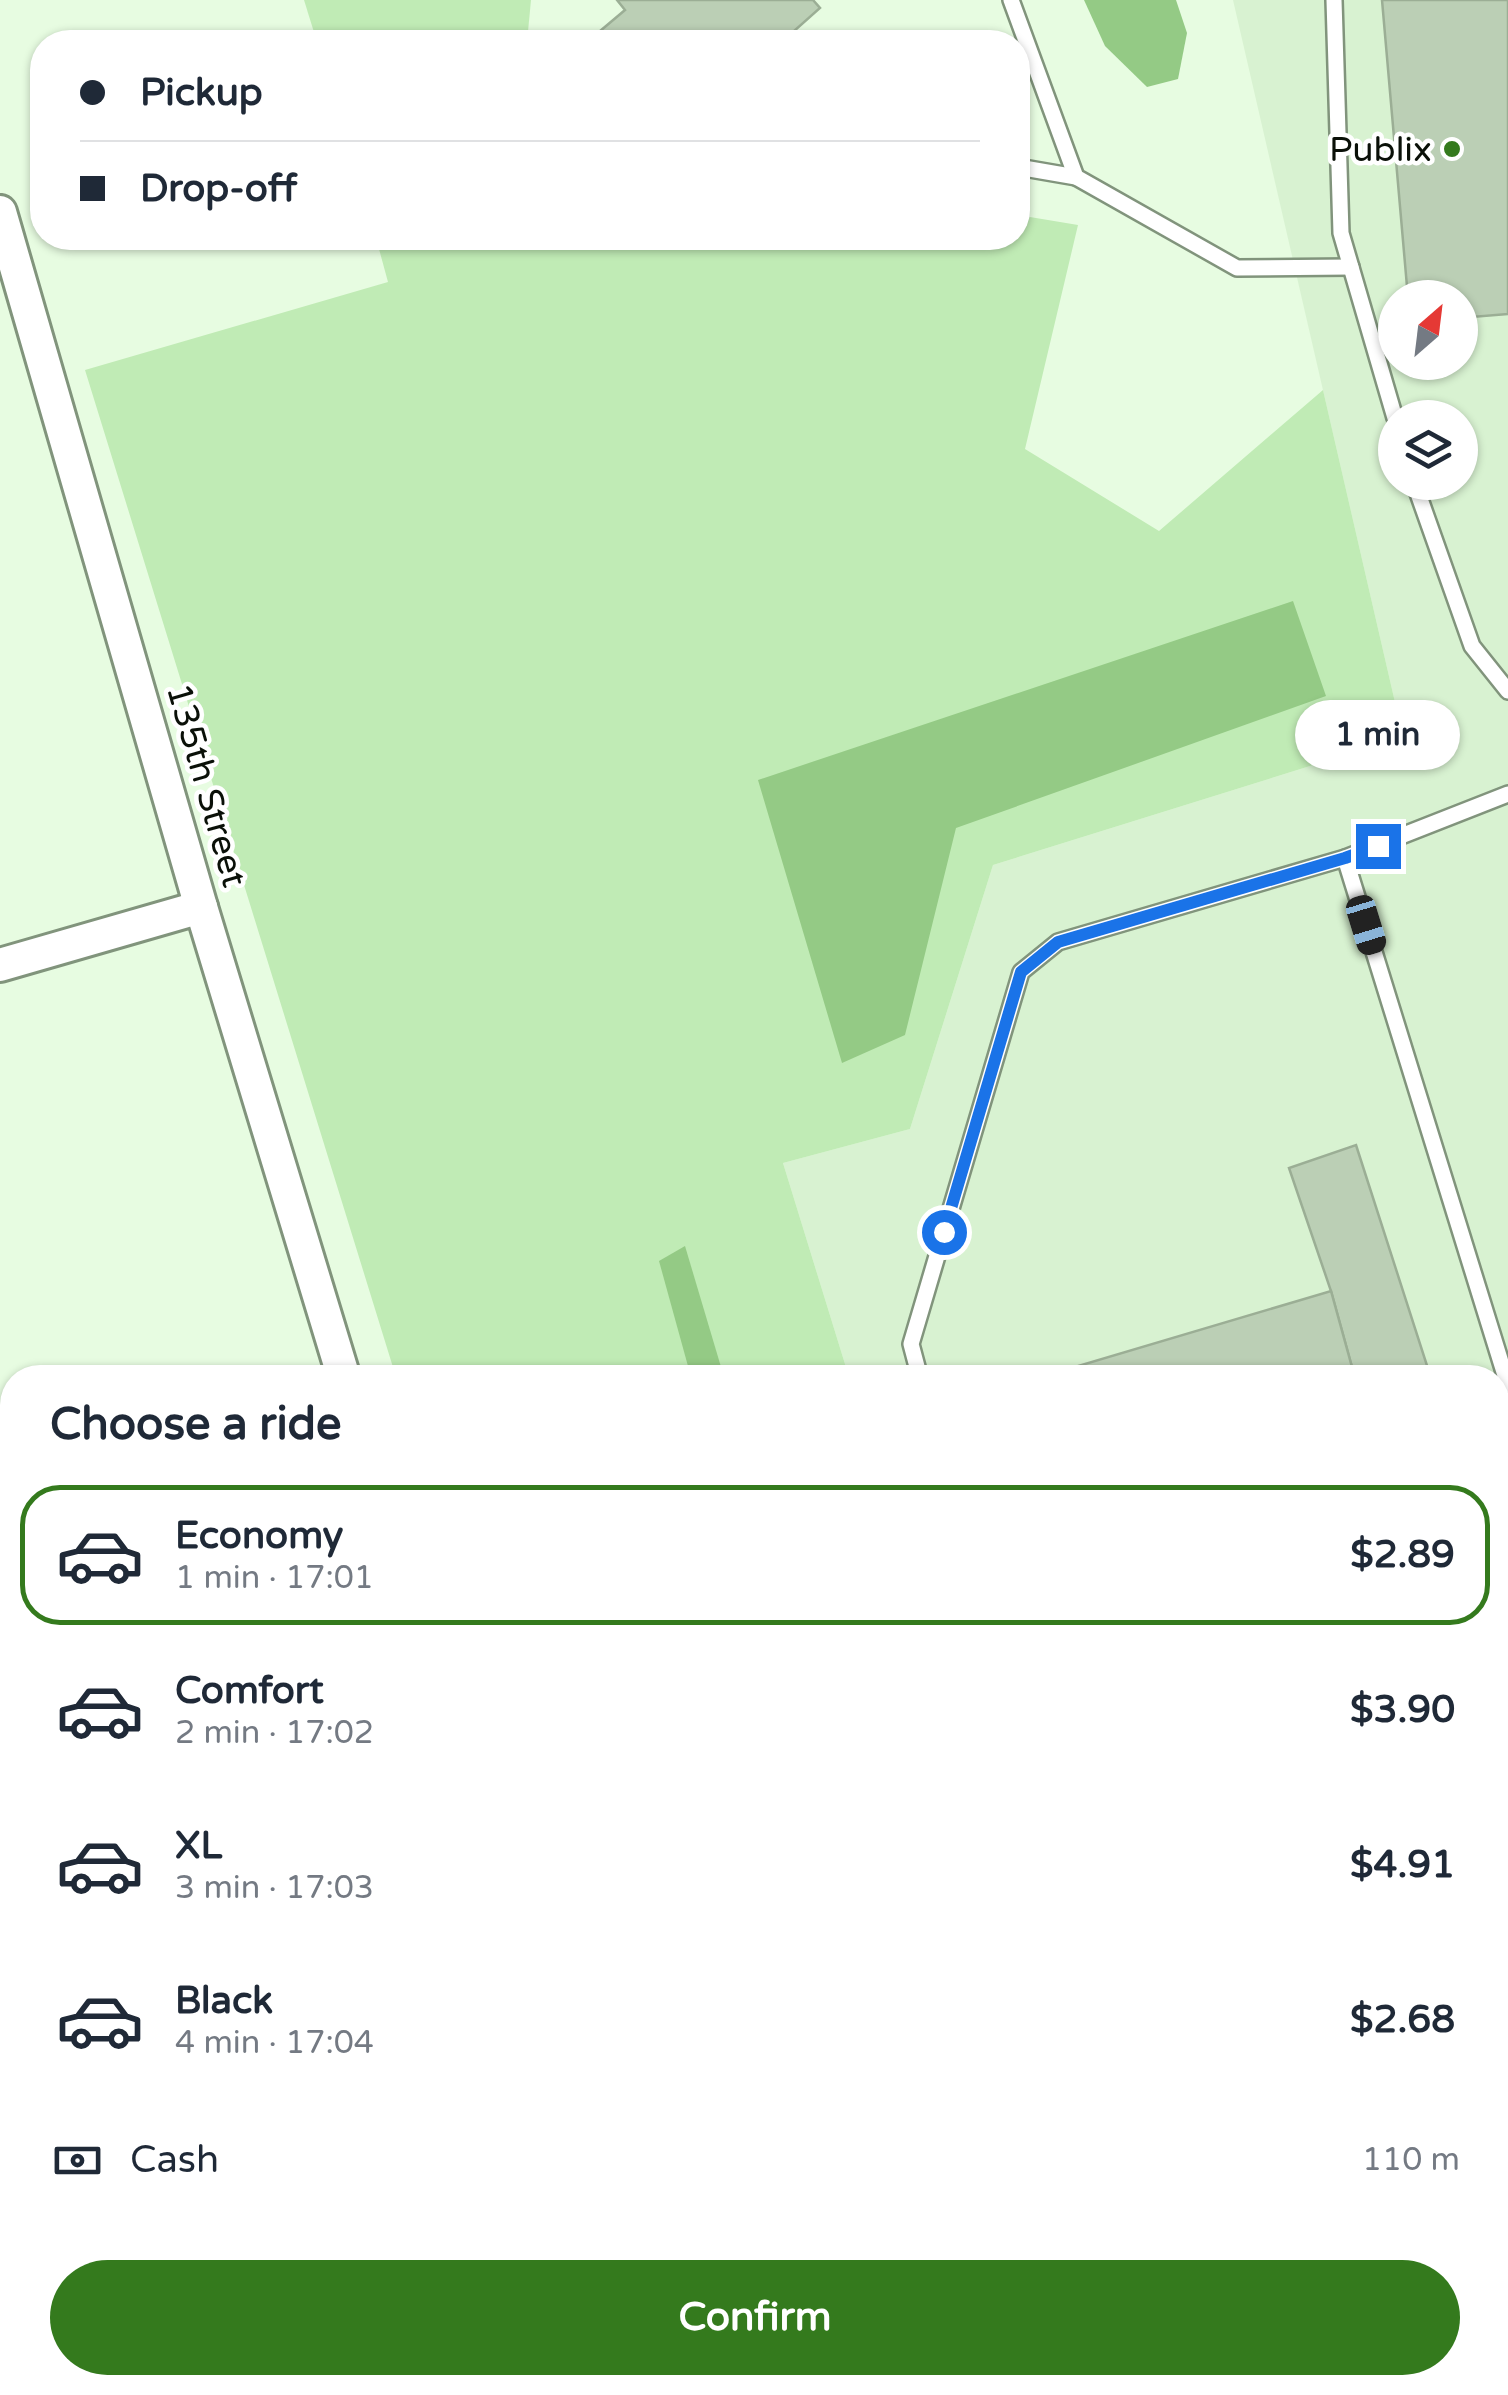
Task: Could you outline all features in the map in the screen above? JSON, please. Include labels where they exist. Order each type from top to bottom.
[{"type":"street","name":"135th Street","points":[[0,212],[201,907],[340,1365]]},
{"type":"street","points":[[0,965],[201,907]]},
{"type":"lane","points":[[1010,0],[1021,30]]},
{"type":"lane","points":[[1334,0],[1340,233],[1390,400]]},
{"type":"lane","points":[[1030,54],[1076,178]]},
{"type":"lane","points":[[1030,170],[1076,178],[1238,268],[1351,268]]},
{"type":"lane","points":[[1420,500],[1472,646],[1508,691]]},
{"type":"lane","points":[[917,1365],[911,1344],[1021,972],[1058,942],[1345,858],[1508,794]]},
{"type":"lane","points":[[1345,858],[1502,1365]]},
{"type":"shaded area","points":[[304,0],[531,0],[528,30],[313,30]]},
{"type":"shaded area","points":[[1084,0],[1176,0],[1187,33],[1178,79],[1147,87],[1105,46]]},
{"type":"shaded area","points":[[1233,0],[1508,0],[1508,1365],[845,1365],[783,1163],[910,1129],[993,865],[1403,737]]},
{"type":"shaded area","points":[[1030,217],[1078,225],[1025,449],[1159,531],[1323,390],[1403,737],[993,865],[910,1129],[783,1163],[845,1365],[392,1365],[85,370],[388,282],[379,250],[1030,250]]},
{"type":"shaded area","points":[[1293,601],[1326,696],[956,828],[905,1035],[842,1063],[758,780]]},
{"type":"shaded area","points":[[685,1246],[720,1365],[688,1365],[659,1261]]},
{"type":"building","points":[[617,0],[813,0],[820,8],[795,30],[601,30],[625,10]]},
{"type":"building","name":"Publix","points":[[1382,0],[1508,0],[1508,314],[1478,316],[1478,280],[1406,280]]},
{"type":"building","points":[[1356,1145],[1427,1365],[1351,1365],[1289,1168]]},
{"type":"building","points":[[1331,1291],[1351,1365],[1081,1365]]},
{"type":"place","name":"Publix","points":[[1452,149]]},
{"type":"route","points":[[944,1232],[1021,972],[1058,942],[1378,846]]}]
